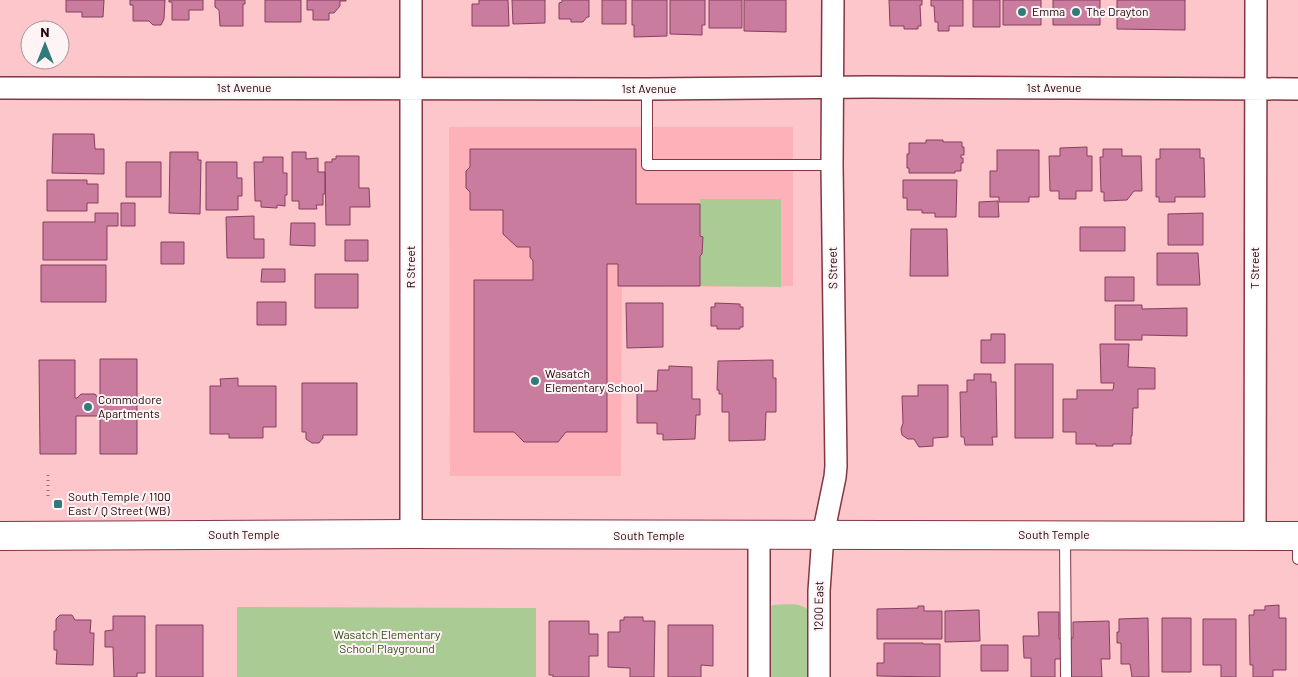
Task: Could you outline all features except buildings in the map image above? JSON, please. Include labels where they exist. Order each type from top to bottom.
[{"type":"main road","name":"South Temple","points":[[0,536],[411,534],[1298,536]]},
{"type":"street","name":"R Street","points":[[411,0],[411,534]]},
{"type":"street","name":"S Street","points":[[823,535],[836,466],[832,165],[833,0]]},
{"type":"street","name":"T Street","points":[[1255,536],[1256,0]]},
{"type":"street","name":"1st Avenue","points":[[0,88],[1298,89]]},
{"type":"street","name":"1200 East","points":[[819,677],[819,591],[823,535]]},
{"type":"street","points":[[759,536],[759,677]]},
{"type":"lane","points":[[647,89],[647,165],[832,165]]},
{"type":"lane","points":[[1065,535],[1066,677]]},
{"type":"lane","points":[[1298,536],[1298,559]]},
{"type":"path","points":[[48,475],[48,497]]},
{"type":"shaded area","name":"Wasatch Elementary School","points":[[449,127],[793,127],[793,286],[622,287],[621,476],[450,476]]},
{"type":"green space","points":[[700,199],[781,199],[781,287],[700,286],[700,256],[702,254],[703,237],[700,236]]},
{"type":"green space","points":[[773,605],[798,605],[809,612],[809,677],[766,677],[768,607]]},
{"type":"green space","name":"Wasatch Elementary School Playground","points":[[237,607],[536,608],[536,677],[237,677]]},
{"type":"place","name":"Emma","points":[[1022,12]]},
{"type":"place","name":"The Drayton","points":[[1076,12]]},
{"type":"place","name":"Wasatch Elementary School","points":[[535,381]]},
{"type":"place","name":"Commodore Apartments","points":[[88,407]]},
{"type":"place","name":"South Temple / 1100 East / Q Street (WB)","points":[[58,504]]}]
